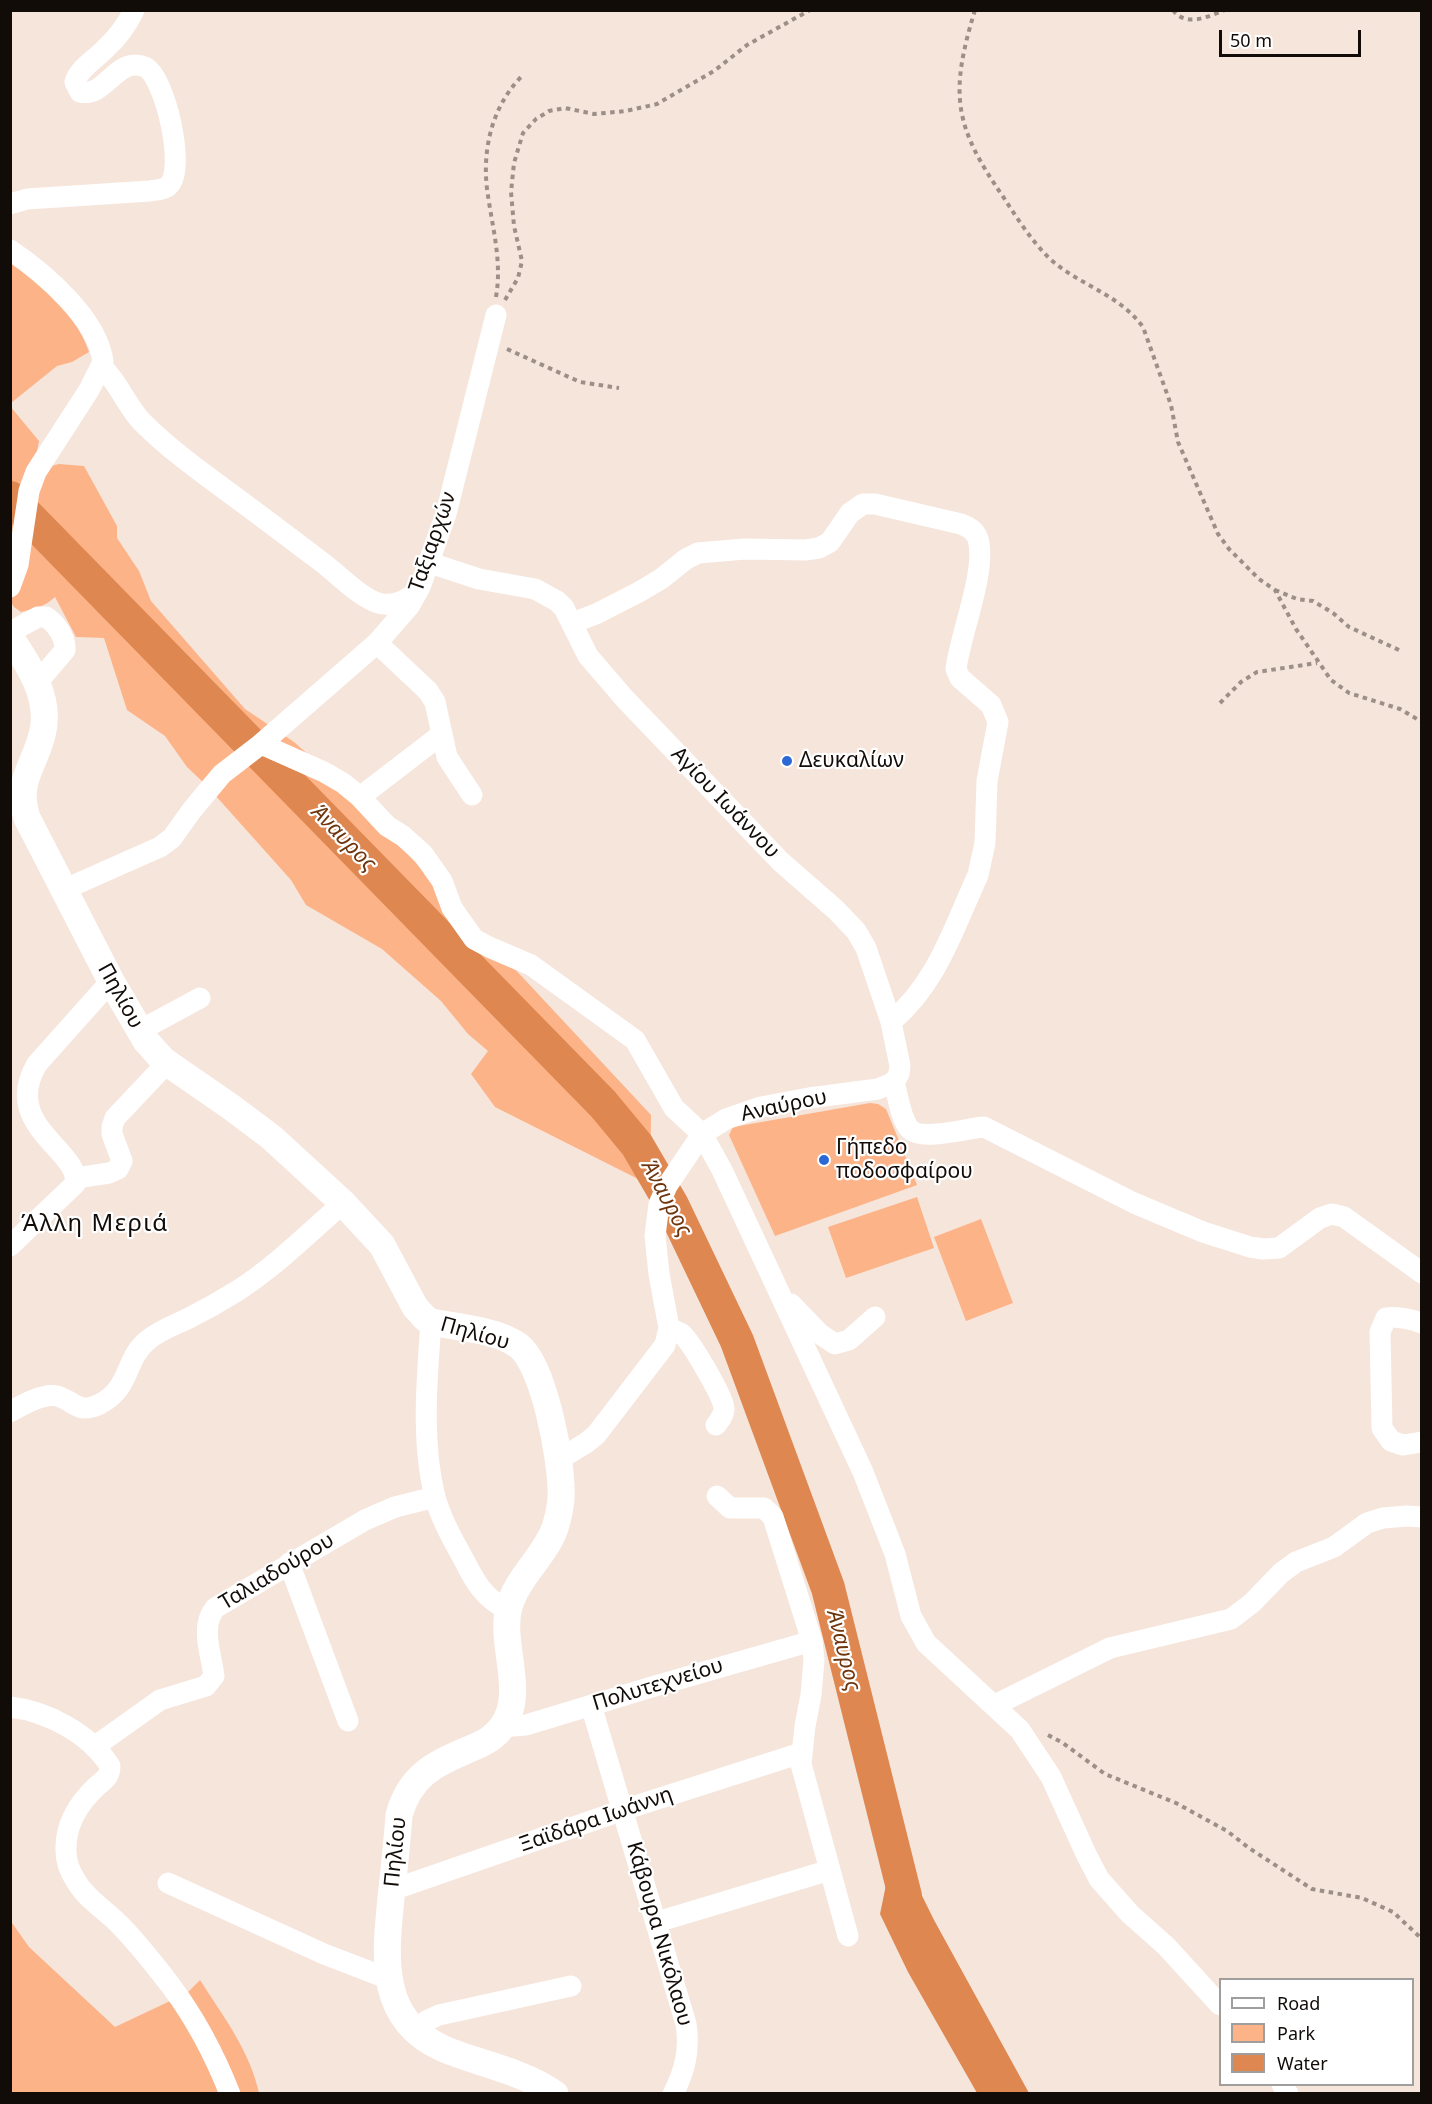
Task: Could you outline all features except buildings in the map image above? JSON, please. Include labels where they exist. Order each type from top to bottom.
[{"type":"main road","name":"Πηλίου","points":[[10,637],[37,682],[43,706],[44,728],[24,781],[22,801],[29,824],[111,981],[150,1047],[167,1063],[271,1137],[343,1203],[382,1245],[415,1306],[424,1318],[431,1322],[499,1337],[521,1347],[529,1356],[537,1372],[558,1460],[561,1500],[554,1530],[546,1547],[516,1590],[509,1610],[507,1629],[511,1702],[504,1724],[496,1734],[485,1742],[430,1767],[420,1775],[403,1800],[399,1815],[386,1954],[389,1979],[399,2010],[417,2034],[446,2049],[538,2084],[555,2094]]},
{"type":"street","points":[[10,204],[27,199],[150,191],[168,186],[173,180],[176,155],[166,104],[162,89],[151,70],[134,65],[124,68],[98,89],[86,93],[80,92],[75,82],[76,75],[108,47],[128,24],[134,10]]},
{"type":"street","points":[[10,250],[48,280],[78,312],[100,350],[103,362],[89,390],[36,472],[29,491],[18,565],[10,587]]},
{"type":"street","name":"Ταξιαρχών","points":[[63,890],[160,847],[172,838],[222,774],[377,643],[398,621],[420,587],[446,514],[496,315]]},
{"type":"street","points":[[102,367],[115,380],[141,420],[155,434],[364,595],[377,603],[394,603],[409,598],[420,587]]},
{"type":"street","points":[[572,623],[596,614],[639,592],[698,553],[744,549],[805,550],[819,548],[834,537],[850,513],[863,504],[881,505],[961,524],[972,529],[977,538],[978,566],[975,589],[957,664],[957,674],[992,705],[998,722],[987,781],[982,859],[978,875],[933,975],[916,998],[891,1022]]},
{"type":"street","name":"Αγίου Ιωάννου","points":[[430,563],[479,579],[535,589],[557,601],[564,608],[588,656],[625,699],[780,861],[836,910],[856,931],[866,948],[891,1022],[900,1066],[899,1074],[894,1082],[904,1119],[912,1132],[927,1134],[984,1127],[1134,1203],[1203,1232],[1263,1250],[1279,1248],[1320,1218],[1332,1214],[1344,1217],[1422,1273]]},
{"type":"street","points":[[10,632],[38,617],[46,616],[64,639],[65,650],[37,682]]},
{"type":"street","points":[[377,643],[428,691],[435,702],[449,762],[472,795]]},
{"type":"street","points":[[360,796],[442,734]]},
{"type":"street","points":[[259,745],[324,772],[360,796],[387,826],[403,836],[423,854],[442,881],[452,908],[474,939],[531,965],[635,1040],[674,1108],[702,1134],[722,1170],[863,1472],[888,1534],[911,1616],[926,1643],[1020,1730],[1051,1777],[1099,1879],[1130,1914],[1166,1946],[1219,2003]]},
{"type":"street","points":[[10,1246],[75,1184],[76,1178],[71,1168],[32,1125],[24,1098],[24,1086],[37,1064],[111,981]]},
{"type":"street","points":[[139,1031],[200,998]]},
{"type":"street","points":[[76,1178],[109,1173],[118,1169],[122,1161],[112,1130],[115,1118],[167,1063]]},
{"type":"street","name":"Αναύρου","points":[[669,1328],[655,1236],[659,1204],[667,1186],[702,1134],[726,1119],[761,1107],[878,1089],[894,1082]]},
{"type":"street","points":[[10,1412],[48,1396],[56,1396],[80,1408],[88,1408],[103,1402],[121,1387],[132,1361],[148,1340],[216,1303],[262,1274],[343,1203]]},
{"type":"street","points":[[778,1291],[820,1334],[835,1344],[849,1340],[875,1317]]},
{"type":"street","points":[[1422,1323],[1411,1319],[1390,1317],[1386,1318],[1380,1332],[1382,1428],[1391,1441],[1403,1445],[1422,1442]]},
{"type":"street","points":[[431,1322],[428,1434],[435,1497],[448,1530],[476,1583],[493,1602],[509,1610]]},
{"type":"street","points":[[558,1460],[596,1435],[665,1345],[669,1328],[683,1335],[721,1398],[724,1409],[716,1425]]},
{"type":"street","points":[[717,1496],[730,1508],[764,1508],[774,1517],[812,1641],[814,1660],[811,1695],[801,1753],[804,1778],[848,1936]]},
{"type":"street","name":"Ταλιαδούρου","points":[[94,1747],[160,1700],[206,1686],[211,1682],[214,1676],[207,1627],[209,1616],[215,1608],[344,1531],[385,1511],[417,1500],[435,1497]]},
{"type":"street","points":[[994,1705],[1110,1648],[1231,1619],[1252,1603],[1281,1573],[1296,1562],[1334,1547],[1367,1523],[1383,1518],[1407,1516],[1422,1518]]},
{"type":"street","points":[[289,1563],[348,1721]]},
{"type":"street","name":"Πολυτεχνείου","points":[[504,1724],[526,1725],[812,1641]]},
{"type":"street","name":"Κάβουρα Νικόλαου","points":[[591,1705],[657,1922],[688,2038],[685,2064],[673,2094]]},
{"type":"street","points":[[10,1707],[53,1718],[94,1747],[110,1766],[107,1778],[96,1786],[78,1807],[71,1820],[66,1835],[70,1869],[76,1882],[120,1925],[172,1988],[219,2066],[230,2094]]},
{"type":"street","name":"Ξαϊδάρα Ιωάννη","points":[[392,1890],[622,1810],[801,1753]]},
{"type":"street","points":[[657,1922],[830,1870]]},
{"type":"street","points":[[168,1883],[324,1954],[389,1979]]},
{"type":"street","points":[[417,2034],[426,2021],[439,2014],[571,1986]]},
{"type":"path","points":[[496,315],[518,278],[522,261],[514,226],[512,203],[514,163],[523,133],[536,119],[549,111],[565,108],[594,114],[626,111],[657,104],[714,71],[747,45],[810,10]]},
{"type":"path","points":[[975,10],[958,78],[959,108],[966,134],[982,166],[1018,219],[1048,257],[1118,301],[1143,327],[1171,405],[1178,442],[1218,534],[1241,562],[1275,590],[1297,599],[1313,601],[1333,613],[1349,627],[1399,650]]},
{"type":"path","points":[[1173,10],[1176,15],[1197,20],[1225,10]]},
{"type":"path","points":[[496,315],[499,270],[496,235],[488,195],[486,159],[501,102],[522,76]]},
{"type":"path","points":[[490,342],[580,382],[619,388]]},
{"type":"path","points":[[1275,590],[1317,663],[1331,681],[1349,693],[1400,709],[1422,722]]},
{"type":"path","points":[[1220,703],[1241,682],[1257,672],[1317,663]]},
{"type":"path","points":[[1046,1734],[1064,1743],[1106,1774],[1176,1803],[1227,1831],[1312,1889],[1362,1898],[1393,1912],[1422,1938]]},
{"type":"green space","points":[[11,259],[67,312],[76,324],[89,352],[72,362],[57,366],[11,403]]},
{"type":"green space","points":[[10,406],[39,441],[36,456],[47,467],[59,464],[84,466],[117,526],[117,538],[139,571],[151,601],[245,709],[294,742],[346,788],[651,1115],[650,1185],[495,1107],[471,1074],[488,1051],[468,1034],[441,1001],[382,949],[306,905],[291,880],[187,767],[165,736],[127,710],[104,638],[76,637],[55,597],[44,605],[26,611],[21,612],[14,607],[10,601]]},
{"type":"green space","name":"Γήπεδο ποδοσφαίρου","points":[[870,1103],[878,1104],[886,1109],[917,1185],[775,1236],[729,1135],[733,1127]]},
{"type":"green space","points":[[917,1197],[934,1248],[846,1278],[828,1227]]},
{"type":"green space","points":[[981,1219],[1013,1303],[966,1321],[934,1237]]},
{"type":"green space","points":[[10,1920],[29,1947],[115,2027],[187,1993],[200,1980],[242,2048],[259,2093],[11,2093]]},
{"type":"water","points":[[895,1841],[934,1920],[1029,2093],[977,2093],[908,1972],[880,1914]]},
{"type":"waterway","name":"Άναυρος","points":[[10,498],[603,1104],[637,1145],[672,1205],[737,1341],[828,1588],[905,1896]]},
{"type":"place","name":"Δευκαλίων","points":[[787,761]]},
{"type":"place","name":"Γήπεδο ποδοσφαίρου","points":[[824,1160]]},
{"type":"district","name":"Άλλη Μεριά","points":[[95,1224]]}]
